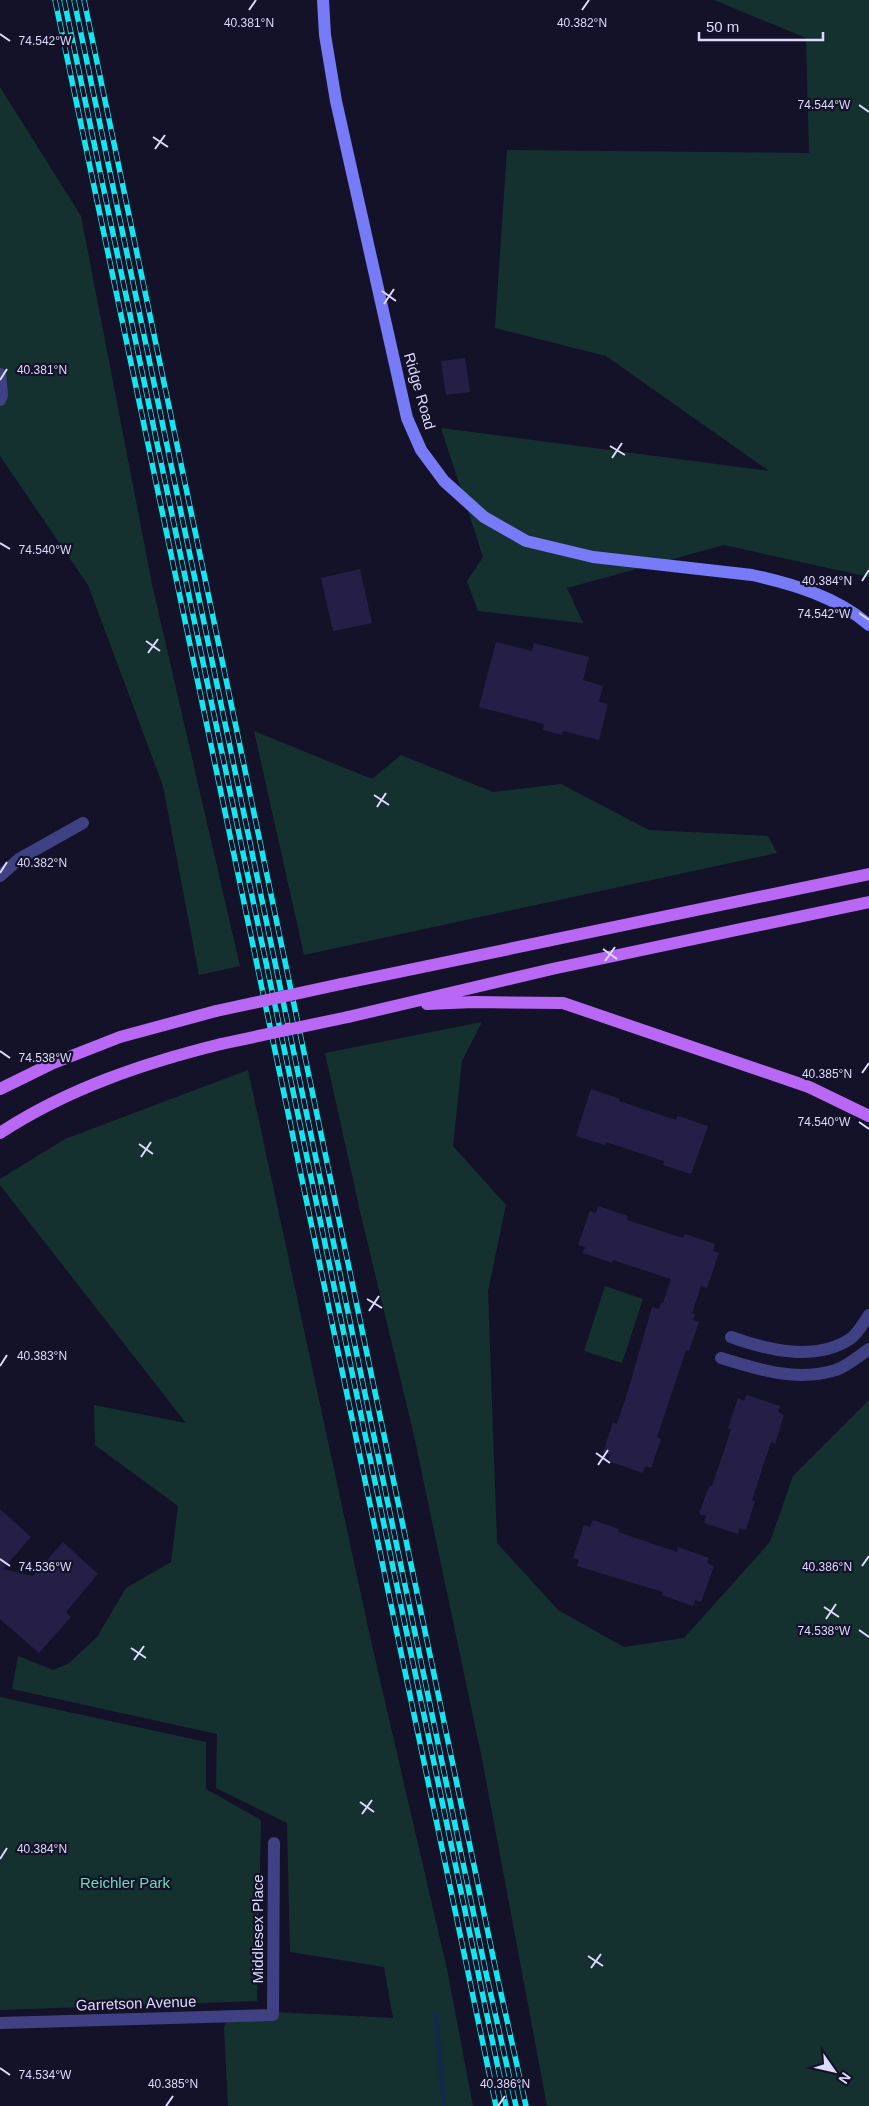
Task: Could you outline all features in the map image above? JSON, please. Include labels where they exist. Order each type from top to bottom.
[{"type":"main road","points":[[0,1088],[51,1064],[120,1037],[216,1010],[865,874]]},
{"type":"main road","points":[[0,1132],[69,1095],[125,1072],[178,1055],[348,1017],[552,968],[869,902]]},
{"type":"main road","points":[[394,1006],[474,1002],[563,1003],[809,1087],[869,1116]]},
{"type":"street","name":"Ridge Road","points":[[323,0],[325,35],[336,101],[407,418],[421,450],[444,480],[484,516],[526,540],[593,557],[752,575],[778,581],[836,603],[869,625]]},
{"type":"street","points":[[0,374],[2,395],[0,400]]},
{"type":"street","points":[[0,876],[20,859],[83,823]]},
{"type":"street","points":[[731,1337],[748,1343],[796,1353],[825,1349],[851,1339],[869,1315]]},
{"type":"street","points":[[721,1358],[764,1372],[800,1377],[837,1369],[869,1349]]},
{"type":"street","name":"Middlesex Place","points":[[273,2015],[274,1843]]},
{"type":"street","name":"Garretson Avenue","points":[[0,2023],[273,2015]]},
{"type":"green space","points":[[714,0],[869,0],[869,577],[724,545],[567,588],[583,623],[478,611],[467,581],[483,557],[441,428],[769,471],[606,356],[495,328],[507,150],[809,153],[806,38]]},
{"type":"green space","points":[[0,87],[81,216],[152,584],[240,966],[199,975],[163,786],[88,585],[0,456]]},
{"type":"green space","points":[[254,731],[372,779],[401,755],[493,792],[561,784],[649,830],[768,836],[777,853],[304,955]]},
{"type":"green space","points":[[482,1022],[462,1061],[453,1146],[506,1205],[488,1291],[497,1543],[558,1610],[624,1647],[684,1638],[770,1542],[793,1476],[869,1400],[869,2106],[547,2106],[482,1759],[413,1431],[361,1216],[325,1053]]},
{"type":"green space","points":[[248,1070],[371,1641],[447,1969],[473,2106],[228,2106],[224,2027],[234,2010],[393,2018],[384,1967],[290,1952],[287,1823],[216,1788],[217,1734],[12,1689],[18,1656],[53,1670],[68,1664],[97,1637],[126,1588],[171,1562],[178,1506],[95,1445],[94,1405],[186,1423],[0,1185],[0,1179],[65,1139]]},
{"type":"green space","points":[[605,1286],[643,1299],[622,1363],[584,1351]]},
{"type":"green space","name":"Reichler Park","points":[[0,1697],[206,1742],[206,1789],[261,1820],[257,2001],[0,2010]]},
{"type":"building","points":[[465,358],[470,392],[446,395],[441,361]]},
{"type":"building","points":[[360,569],[372,623],[333,631],[321,578]]},
{"type":"building","points":[[496,642],[532,651],[534,643],[589,657],[583,680],[603,686],[599,702],[608,704],[599,740],[563,731],[562,735],[543,730],[544,724],[479,707]]},
{"type":"building","points":[[591,1089],[620,1099],[619,1101],[676,1120],[678,1116],[708,1126],[691,1174],[663,1165],[664,1161],[606,1142],[605,1145],[576,1136]]},
{"type":"building","points":[[598,1206],[628,1216],[627,1220],[683,1238],[685,1234],[715,1244],[713,1251],[719,1253],[707,1288],[701,1286],[692,1313],[695,1314],[693,1320],[699,1322],[689,1351],[686,1350],[657,1437],[661,1439],[651,1468],[645,1466],[643,1473],[608,1461],[610,1455],[603,1453],[613,1422],[617,1424],[652,1307],[659,1309],[671,1279],[613,1260],[612,1263],[583,1253],[585,1247],[578,1245],[590,1211],[596,1213]]},
{"type":"building","points":[[747,1395],[780,1406],[778,1412],[784,1415],[775,1444],[771,1442],[752,1500],[755,1501],[746,1530],[739,1528],[738,1534],[704,1523],[706,1516],[699,1514],[709,1486],[712,1486],[731,1430],[728,1428],[738,1398],[744,1401]]},
{"type":"building","points":[[0,1509],[31,1537],[3,1569],[33,1576],[63,1542],[98,1574],[66,1612],[71,1617],[39,1653],[0,1619]]},
{"type":"building","points":[[593,1520],[619,1529],[618,1532],[677,1552],[678,1547],[709,1558],[707,1563],[714,1566],[701,1602],[695,1600],[693,1606],[662,1595],[663,1592],[577,1566],[579,1560],[573,1558],[584,1525],[590,1527]]},
{"type":"waterway","points":[[436,2015],[444,2106]]},
{"type":"railway","points":[[55,0],[496,2106]]},
{"type":"railway","points":[[64,0],[506,2106]]},
{"type":"railway","points":[[74,0],[486,1973],[516,2106]]},
{"type":"railway","points":[[84,0],[496,1971],[526,2106]]}]
